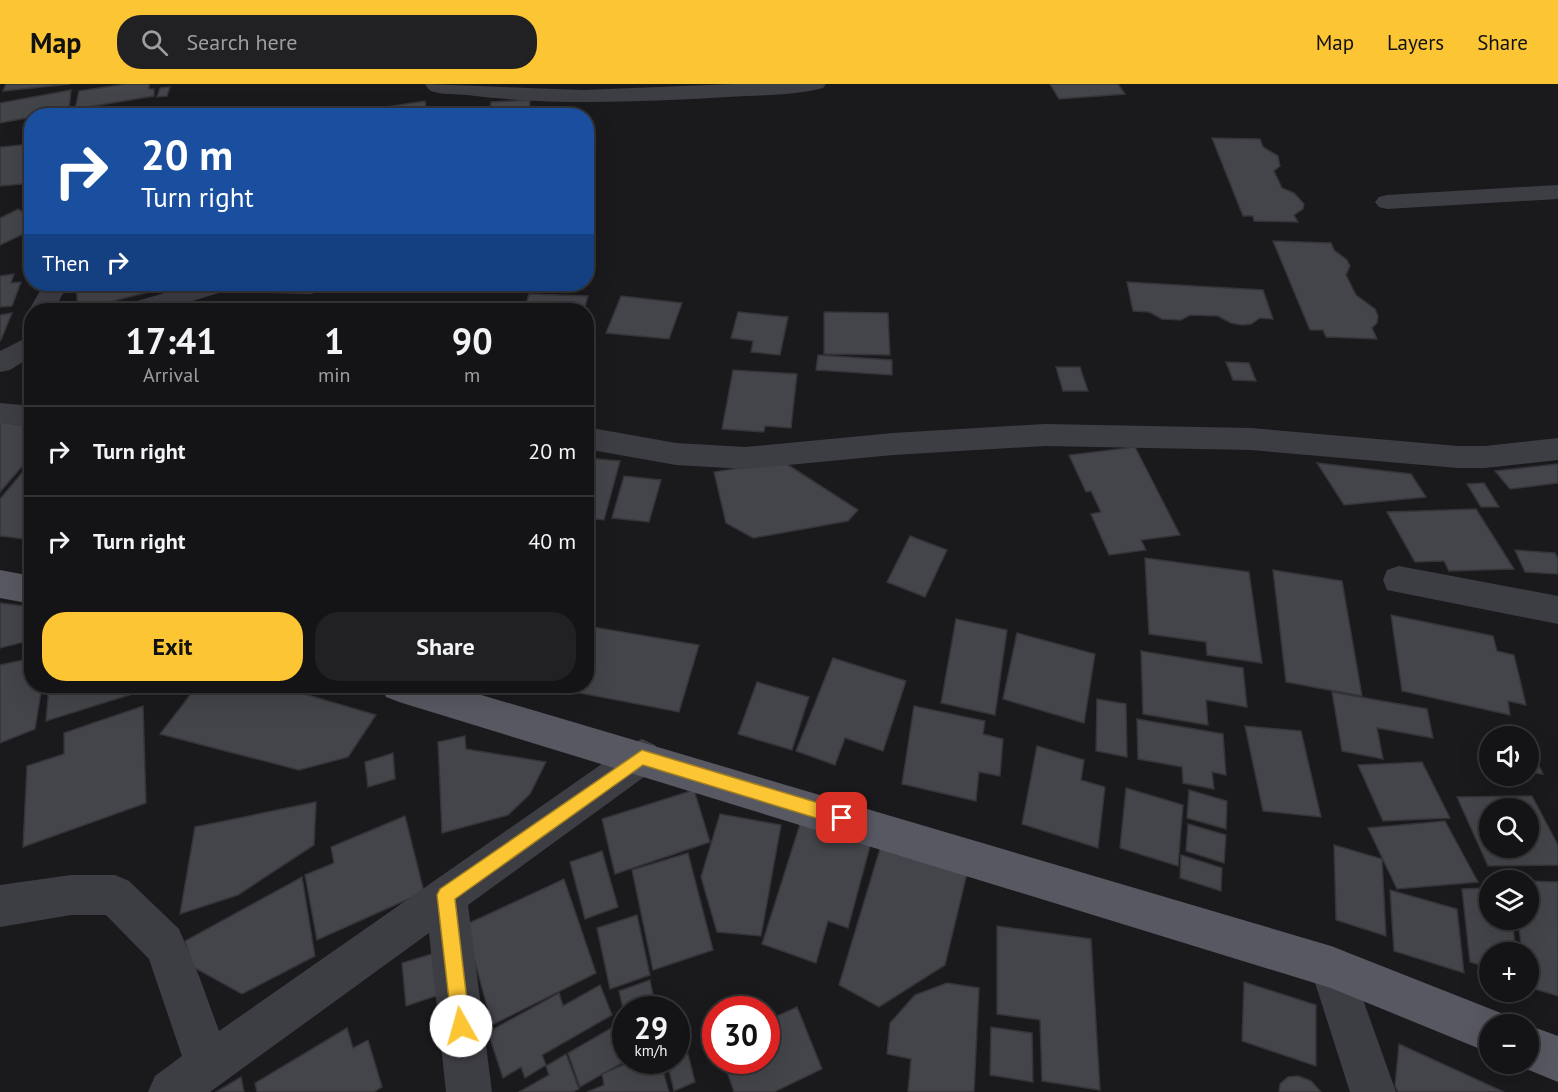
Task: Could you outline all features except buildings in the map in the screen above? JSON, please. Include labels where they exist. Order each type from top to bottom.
[{"type":"main road","points":[[0,584],[24,588]]},
{"type":"main road","points":[[423,693],[1330,967],[1479,1027]]},
{"type":"main road","points":[[1539,1051],[1558,1059]]},
{"type":"street","points":[[435,84],[505,93],[602,95],[816,84]]},
{"type":"street","points":[[1387,202],[1558,192]]},
{"type":"street","points":[[159,303],[198,291]]},
{"type":"street","points":[[0,363],[24,349]]},
{"type":"street","points":[[0,413],[24,415]]},
{"type":"street","points":[[594,439],[676,454],[745,458],[892,444],[1046,435],[1251,439],[1485,458],[1558,449]]},
{"type":"street","points":[[1399,580],[1558,610]]},
{"type":"street","points":[[171,1092],[642,758]]},
{"type":"street","points":[[0,906],[71,895],[115,894],[164,944],[178,976],[208,1065]]},
{"type":"street","points":[[446,895],[469,1092]]},
{"type":"street","points":[[1330,967],[1373,1092]]},
{"type":"route","points":[[461,1026],[446,895],[642,758],[842,818]]}]
